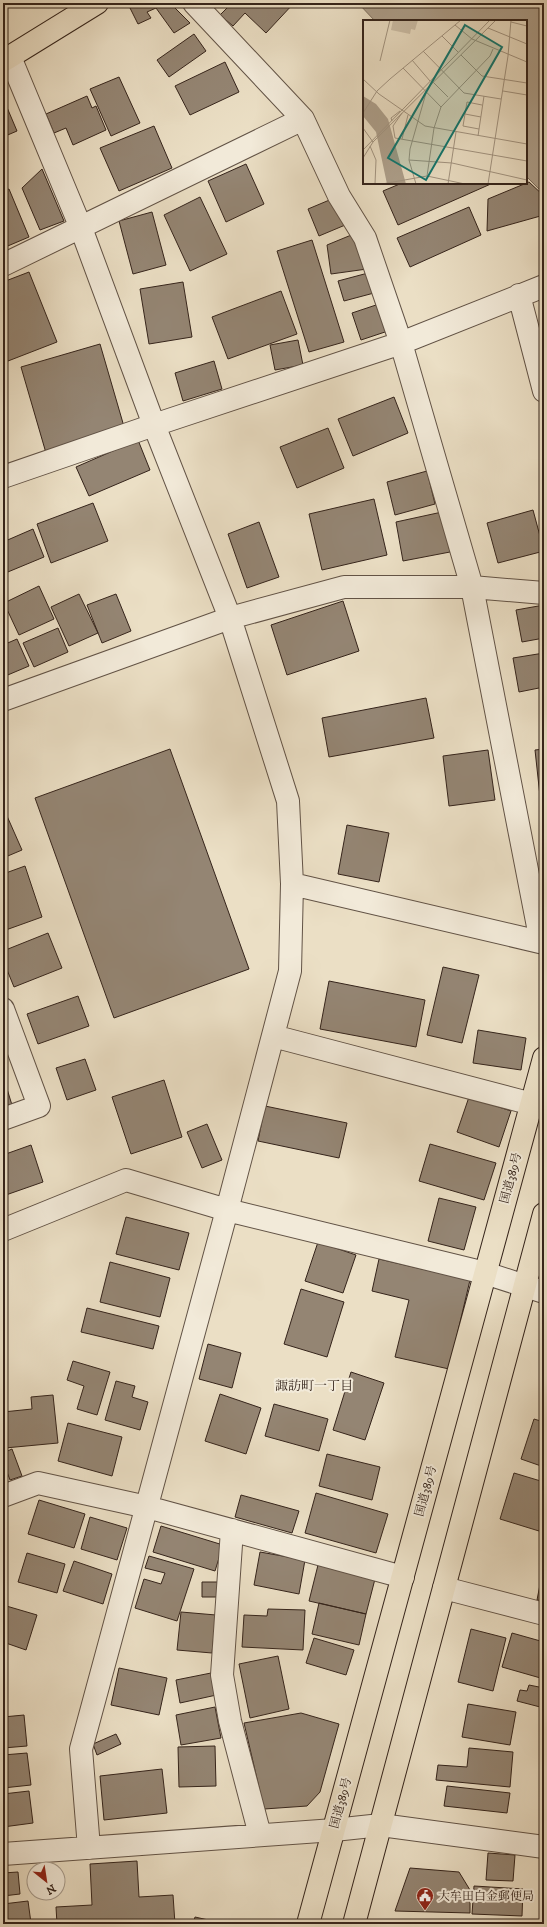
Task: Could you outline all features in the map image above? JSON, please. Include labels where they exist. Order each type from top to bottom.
[{"type":"main road","points":[[7,59],[97,3]]},
{"type":"main road","name":"国道389号","points":[[308,1924],[544,1058]]},
{"type":"main road","points":[[354,1924],[444,1588],[534,1289],[544,1214]]},
{"type":"street","points":[[194,3],[303,119],[339,196],[365,238],[401,343],[472,587],[542,942],[292,884]]},
{"type":"street","points":[[7,59],[81,228],[154,425],[230,618],[288,801],[292,884],[290,971],[81,1749],[89,1848]]},
{"type":"street","points":[[3,265],[303,119]]},
{"type":"street","points":[[3,478],[154,425],[401,343],[544,286]]},
{"type":"street","points":[[519,295],[544,391]]},
{"type":"street","points":[[3,700],[230,618],[344,587],[472,587],[544,594]]},
{"type":"street","points":[[3,1009],[39,1106],[3,1119]]},
{"type":"street","points":[[273,1036],[532,1104]]},
{"type":"street","points":[[3,1230],[126,1180],[227,1210],[485,1274],[534,1289]]},
{"type":"street","points":[[3,1496],[38,1483],[147,1506],[403,1577]]},
{"type":"street","points":[[232,1530],[222,1675],[230,1721],[260,1835]]},
{"type":"street","points":[[444,1588],[544,1614]]},
{"type":"street","points":[[3,1854],[334,1830],[381,1825],[544,1847]]},
{"type":"shaded area","points":[[358,3],[544,3],[544,194],[527,177],[527,20],[374,20]]},
{"type":"building","points":[[139,3],[170,3],[190,23],[174,33],[156,8],[147,12],[151,18],[138,24],[130,8]]},
{"type":"building","points":[[232,3],[239,7],[242,3],[294,3],[266,33],[245,13],[233,26],[220,15]]},
{"type":"building","points":[[194,34],[206,51],[169,77],[157,60]]},
{"type":"building","points":[[225,62],[239,92],[190,115],[175,86]]},
{"type":"building","points":[[119,77],[140,123],[111,136],[90,89]]},
{"type":"building","points":[[87,96],[92,108],[96,106],[106,130],[73,145],[66,128],[54,133],[46,114]]},
{"type":"building","points":[[3,98],[17,131],[3,137]]},
{"type":"building","points":[[154,126],[172,168],[119,191],[100,148]]},
{"type":"building","points":[[246,164],[264,204],[226,222],[208,181]]},
{"type":"building","points":[[42,169],[64,221],[40,230],[22,188]]},
{"type":"building","points":[[529,182],[544,196],[544,215],[487,231],[488,199]]},
{"type":"building","points":[[400,184],[491,184],[398,225],[383,191]]},
{"type":"building","points":[[9,189],[29,237],[3,248],[3,191]]},
{"type":"building","points":[[339,196],[350,223],[319,236],[308,209]]},
{"type":"building","points":[[200,197],[227,254],[190,271],[164,215]]},
{"type":"building","points":[[469,207],[481,235],[410,267],[397,238]]},
{"type":"building","points":[[152,212],[166,265],[133,274],[119,221]]},
{"type":"building","points":[[361,231],[367,269],[331,274],[327,245]]},
{"type":"building","points":[[312,240],[344,342],[309,352],[277,251]]},
{"type":"building","points":[[29,272],[57,342],[8,361],[3,349],[3,282]]},
{"type":"building","points":[[368,273],[374,293],[344,301],[338,281]]},
{"type":"building","points":[[183,282],[192,337],[149,344],[140,289]]},
{"type":"building","points":[[281,291],[297,334],[228,359],[212,317]]},
{"type":"building","points":[[379,304],[388,331],[361,340],[352,313]]},
{"type":"building","points":[[298,340],[303,365],[275,370],[270,345]]},
{"type":"building","points":[[100,344],[125,430],[46,453],[21,367]]},
{"type":"building","points":[[214,361],[222,389],[183,401],[175,373]]},
{"type":"building","points":[[394,397],[408,433],[353,456],[338,419]]},
{"type":"building","points":[[328,428],[344,468],[297,488],[280,447]]},
{"type":"building","points":[[138,440],[150,470],[89,496],[76,467]]},
{"type":"building","points":[[427,471],[435,504],[395,515],[387,482]]},
{"type":"building","points":[[374,499],[387,555],[322,570],[309,514]]},
{"type":"building","points":[[93,503],[108,541],[51,563],[37,524]]},
{"type":"building","points":[[533,510],[544,551],[498,563],[487,523]]},
{"type":"building","points":[[442,512],[450,552],[403,561],[396,522]]},
{"type":"building","points":[[259,522],[279,577],[247,588],[228,534]]},
{"type":"building","points":[[33,529],[44,557],[3,574],[3,542]]},
{"type":"building","points":[[39,586],[54,619],[19,635],[4,603]]},
{"type":"building","points":[[79,594],[98,633],[69,646],[51,607]]},
{"type":"building","points":[[116,594],[131,631],[102,643],[87,605]]},
{"type":"building","points":[[343,601],[359,651],[287,675],[271,625]]},
{"type":"building","points":[[544,605],[544,638],[522,642],[516,610]]},
{"type":"building","points":[[58,628],[68,652],[34,667],[23,643]]},
{"type":"building","points":[[17,639],[29,666],[3,677],[3,645]]},
{"type":"building","points":[[544,653],[544,687],[519,692],[513,658]]},
{"type":"building","points":[[426,698],[434,738],[329,757],[322,718]]},
{"type":"building","points":[[170,749],[249,969],[114,1018],[35,798]]},
{"type":"building","points":[[544,749],[544,796],[540,796],[535,750]]},
{"type":"building","points":[[488,750],[495,800],[449,806],[443,756]]},
{"type":"building","points":[[7,816],[22,850],[3,858],[3,818]]},
{"type":"building","points":[[347,825],[389,833],[379,882],[338,874]]},
{"type":"building","points":[[25,866],[42,917],[3,931],[3,874]]},
{"type":"building","points":[[48,933],[62,968],[14,987],[3,960],[3,951]]},
{"type":"building","points":[[443,967],[479,975],[462,1043],[427,1035]]},
{"type":"building","points":[[329,981],[425,1000],[416,1047],[320,1029]]},
{"type":"building","points":[[78,996],[89,1026],[38,1044],[27,1014]]},
{"type":"building","points":[[478,1030],[526,1038],[521,1070],[473,1063]]},
{"type":"building","points":[[85,1059],[96,1090],[67,1100],[56,1068]]},
{"type":"building","points":[[3,1076],[12,1105],[3,1108]]},
{"type":"building","points":[[164,1080],[182,1137],[131,1154],[112,1097]]},
{"type":"building","points":[[469,1097],[511,1111],[499,1147],[457,1132]]},
{"type":"building","points":[[265,1106],[347,1123],[339,1158],[258,1141]]},
{"type":"building","points":[[207,1124],[222,1160],[202,1168],[187,1132]]},
{"type":"building","points":[[430,1144],[496,1163],[484,1200],[419,1181]]},
{"type":"building","points":[[31,1145],[43,1182],[3,1196],[3,1155]]},
{"type":"building","points":[[439,1198],[476,1207],[464,1250],[428,1241]]},
{"type":"building","points":[[126,1217],[189,1233],[179,1270],[116,1254]]},
{"type":"building","points":[[318,1242],[356,1255],[343,1293],[305,1281]]},
{"type":"building","points":[[379,1259],[470,1280],[449,1369],[395,1357],[409,1300],[372,1291]]},
{"type":"building","points":[[110,1262],[170,1278],[160,1317],[100,1302]]},
{"type":"building","points":[[301,1289],[344,1302],[327,1357],[284,1344]]},
{"type":"building","points":[[87,1308],[159,1326],[153,1349],[81,1332]]},
{"type":"building","points":[[208,1344],[241,1353],[232,1388],[199,1379]]},
{"type":"building","points":[[73,1361],[110,1372],[97,1415],[77,1409],[84,1386],[67,1380]]},
{"type":"building","points":[[351,1372],[384,1383],[365,1440],[333,1430]]},
{"type":"building","points":[[116,1381],[135,1386],[132,1397],[148,1402],[140,1430],[105,1420]]},
{"type":"building","points":[[220,1394],[261,1408],[246,1454],[205,1441]]},
{"type":"building","points":[[53,1395],[58,1443],[5,1448],[3,1412],[32,1409],[31,1397]]},
{"type":"building","points":[[274,1404],[328,1419],[319,1451],[265,1436]]},
{"type":"building","points":[[534,1419],[544,1422],[544,1467],[521,1459]]},
{"type":"building","points":[[68,1423],[122,1437],[112,1476],[58,1461]]},
{"type":"building","points":[[12,1449],[22,1476],[10,1480],[3,1461],[3,1453]]},
{"type":"building","points":[[327,1454],[380,1467],[372,1500],[319,1486]]},
{"type":"building","points":[[514,1473],[544,1482],[544,1514],[539,1531],[500,1519]]},
{"type":"building","points":[[316,1493],[388,1514],[376,1553],[305,1533]]},
{"type":"building","points":[[241,1495],[299,1511],[292,1533],[235,1517]]},
{"type":"building","points":[[39,1500],[85,1514],[74,1548],[28,1534]]},
{"type":"building","points":[[90,1517],[127,1528],[117,1560],[81,1549]]},
{"type":"building","points":[[161,1526],[223,1545],[215,1571],[153,1552]]},
{"type":"building","points":[[260,1552],[305,1560],[299,1594],[254,1585]]},
{"type":"building","points":[[27,1553],[65,1564],[57,1593],[18,1582]]},
{"type":"building","points":[[149,1556],[194,1569],[177,1621],[135,1608],[144,1579],[161,1584],[165,1573],[145,1568]]},
{"type":"building","points":[[74,1561],[112,1574],[103,1604],[63,1591]]},
{"type":"building","points":[[544,1564],[544,1601],[537,1600]]},
{"type":"building","points":[[318,1565],[375,1579],[366,1614],[309,1601]]},
{"type":"building","points":[[202,1582],[222,1582],[222,1597],[202,1597]]},
{"type":"building","points":[[319,1603],[366,1614],[359,1645],[312,1634]]},
{"type":"building","points":[[3,1605],[37,1615],[26,1650],[3,1642]]},
{"type":"building","points":[[268,1609],[305,1610],[303,1650],[242,1647],[244,1615],[267,1616]]},
{"type":"building","points":[[181,1612],[216,1615],[212,1653],[177,1650]]},
{"type":"building","points":[[471,1629],[506,1638],[493,1691],[458,1682]]},
{"type":"building","points":[[512,1633],[544,1642],[544,1679],[502,1667]]},
{"type":"building","points":[[314,1638],[354,1650],[346,1675],[306,1663]]},
{"type":"building","points":[[278,1656],[289,1709],[250,1718],[239,1664]]},
{"type":"building","points":[[119,1668],[167,1678],[159,1715],[111,1705]]},
{"type":"building","points":[[216,1672],[221,1694],[180,1703],[176,1680]]},
{"type":"building","points":[[529,1685],[544,1688],[544,1708],[517,1701],[520,1690],[527,1691]]},
{"type":"building","points":[[468,1704],[516,1712],[510,1745],[462,1737]]},
{"type":"building","points":[[215,1707],[221,1738],[181,1745],[176,1715]]},
{"type":"building","points":[[301,1713],[339,1724],[320,1792],[307,1806],[264,1809],[244,1723]]},
{"type":"building","points":[[24,1715],[27,1746],[3,1748],[3,1717]]},
{"type":"building","points":[[116,1734],[121,1744],[97,1755],[93,1744]]},
{"type":"building","points":[[215,1746],[216,1786],[179,1787],[178,1747]]},
{"type":"building","points":[[469,1748],[513,1752],[510,1787],[436,1780],[438,1765],[467,1767]]},
{"type":"building","points":[[27,1753],[31,1785],[3,1788],[3,1755]]},
{"type":"building","points":[[162,1769],[167,1813],[104,1820],[100,1776]]},
{"type":"building","points":[[447,1786],[510,1793],[507,1813],[444,1806]]},
{"type":"building","points":[[29,1791],[33,1823],[3,1827],[3,1794]]},
{"type":"building","points":[[488,1853],[515,1855],[513,1881],[486,1880]]},
{"type":"building","points":[[137,1861],[139,1897],[173,1895],[175,1924],[57,1924],[56,1907],[92,1905],[90,1864]]},
{"type":"building","points":[[410,1868],[459,1872],[470,1890],[470,1913],[395,1911]]},
{"type":"building","points":[[18,1872],[20,1894],[3,1896],[3,1873]]},
{"type":"building","points":[[474,1886],[523,1889],[522,1916],[472,1914]]},
{"type":"building","points":[[28,1901],[31,1923],[3,1924],[3,1904]]},
{"type":"building","points":[[195,1917],[226,1924],[193,1924]]},
{"type":"place","name":"大牟田白金郵便局","points":[[425,1911]]},
{"type":"district","name":"諏訪町一丁目","points":[[314,1386]]}]
